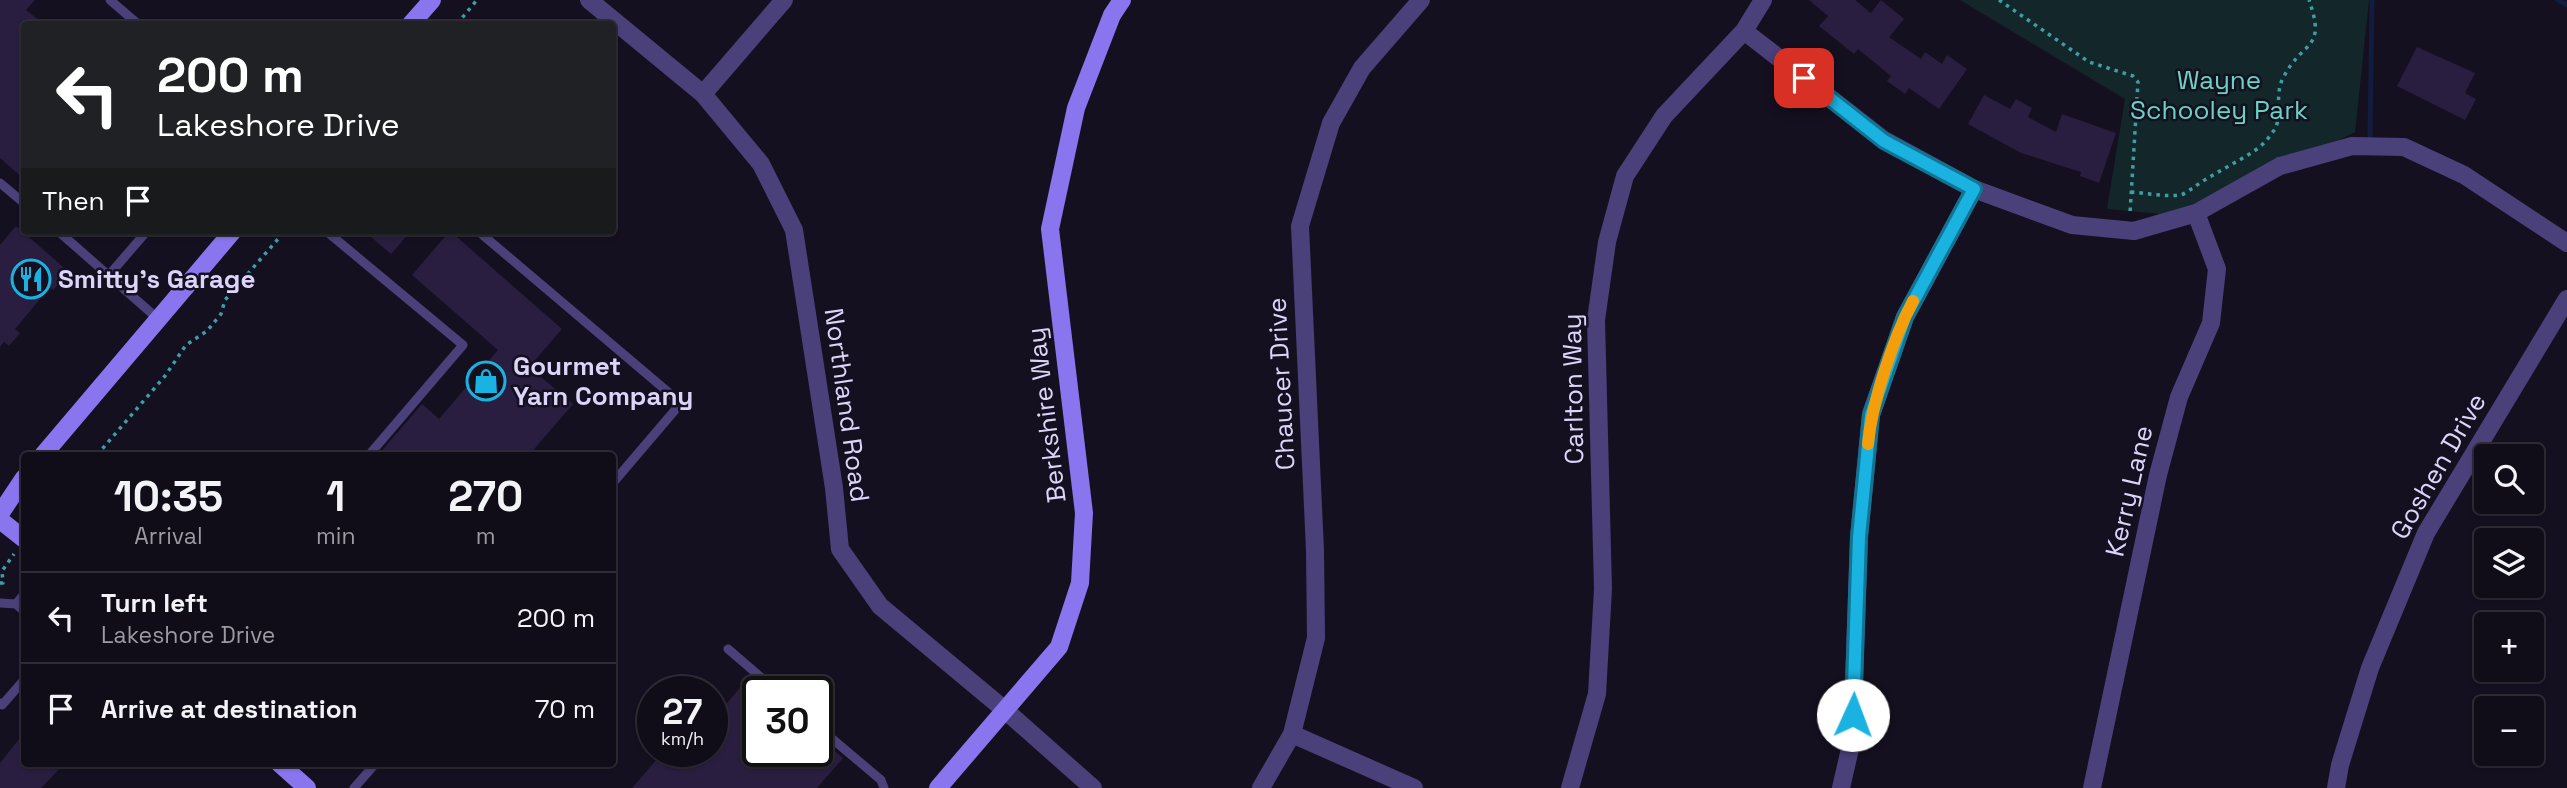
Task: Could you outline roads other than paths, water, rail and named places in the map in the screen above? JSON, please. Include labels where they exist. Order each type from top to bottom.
[{"type":"street","points":[[414,21],[432,0]]},
{"type":"street","name":"Northland Road","points":[[589,0],[614,21]]},
{"type":"street","points":[[703,94],[784,0]]},
{"type":"street","name":"Berkshire Way","points":[[938,788],[1059,647],[1080,583],[1084,513],[1050,229],[1076,108],[1112,15],[1122,0]]},
{"type":"street","name":"Chaucer Drive","points":[[1261,788],[1292,734],[1316,638],[1300,226],[1331,123],[1362,68],[1421,0]]},
{"type":"street","name":"Carlton Way","points":[[1570,788],[1597,694],[1604,589],[1596,320],[1607,242],[1625,176],[1664,116],[1744,31],[1763,0]]},
{"type":"street","name":"Northland Road","points":[[616,22],[703,94],[761,164],[794,230],[834,488],[840,549],[880,607],[1006,711],[1093,788]]},
{"type":"street","points":[[1744,31],[1884,141],[1974,189],[2072,225],[2134,231],[2196,213],[2280,166],[2351,146],[2404,147],[2464,176],[2567,243]]},
{"type":"street","points":[[1841,788],[1852,740],[1859,537],[1871,415],[1905,317],[1974,189]]},
{"type":"street","name":"Kerry Lane","points":[[2092,788],[2161,462],[2179,397],[2211,323],[2217,269],[2196,213]]},
{"type":"street","points":[[45,452],[230,235]]},
{"type":"street","name":"Goshen Drive","points":[[2336,788],[2340,765],[2370,668],[2426,533],[2567,299]]},
{"type":"street","points":[[0,514],[21,482]]},
{"type":"street","points":[[0,520],[21,537]]},
{"type":"street","points":[[1292,734],[1414,788]]},
{"type":"street","points":[[283,767],[307,788]]},
{"type":"lane","points":[[110,0],[134,21]]},
{"type":"lane","points":[[0,183],[21,200]]},
{"type":"lane","points":[[63,235],[157,318]]},
{"type":"lane","points":[[109,275],[144,235]]},
{"type":"lane","points":[[331,235],[463,345],[372,452]]},
{"type":"lane","points":[[483,235],[681,403],[616,479]]},
{"type":"lane","points":[[16,604],[21,598]]},
{"type":"lane","points":[[0,603],[16,604],[21,608]]},
{"type":"lane","points":[[727,649],[759,676]]},
{"type":"lane","points":[[0,704],[2,705],[21,683]]},
{"type":"lane","points":[[833,741],[880,785]]},
{"type":"lane","points":[[354,788],[372,767]]},
{"type":"waterway","points":[[2370,136],[2372,0]]},
{"type":"waterway","points":[[2558,0],[2567,5]]},
{"type":"place","name":"Smitty's Garage","points":[[31,279]]},
{"type":"place","name":"Gourmet Yarn Company","points":[[486,381]]},
{"type":"park label","name":"Wayne Schooley Park","points":[[2219,95]]}]
